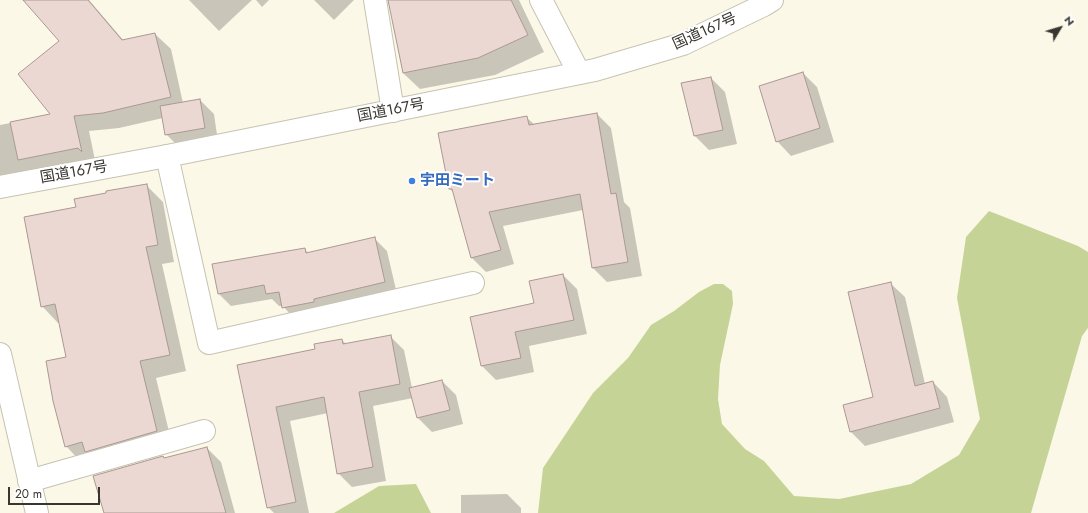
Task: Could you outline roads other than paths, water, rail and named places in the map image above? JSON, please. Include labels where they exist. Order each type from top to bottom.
[{"type":"main road","points":[[375,0],[393,111]]},
{"type":"main road","points":[[541,0],[579,73]]},
{"type":"main road","name":"国道167号","points":[[0,187],[167,156],[594,70],[683,44],[772,0]]},
{"type":"main road","points":[[167,156],[209,342],[473,283]]},
{"type":"main road","points":[[0,354],[37,513]]},
{"type":"main road","points":[[29,481],[204,431]]},
{"type":"place","name":"宇田ミート","points":[[412,181]]}]
